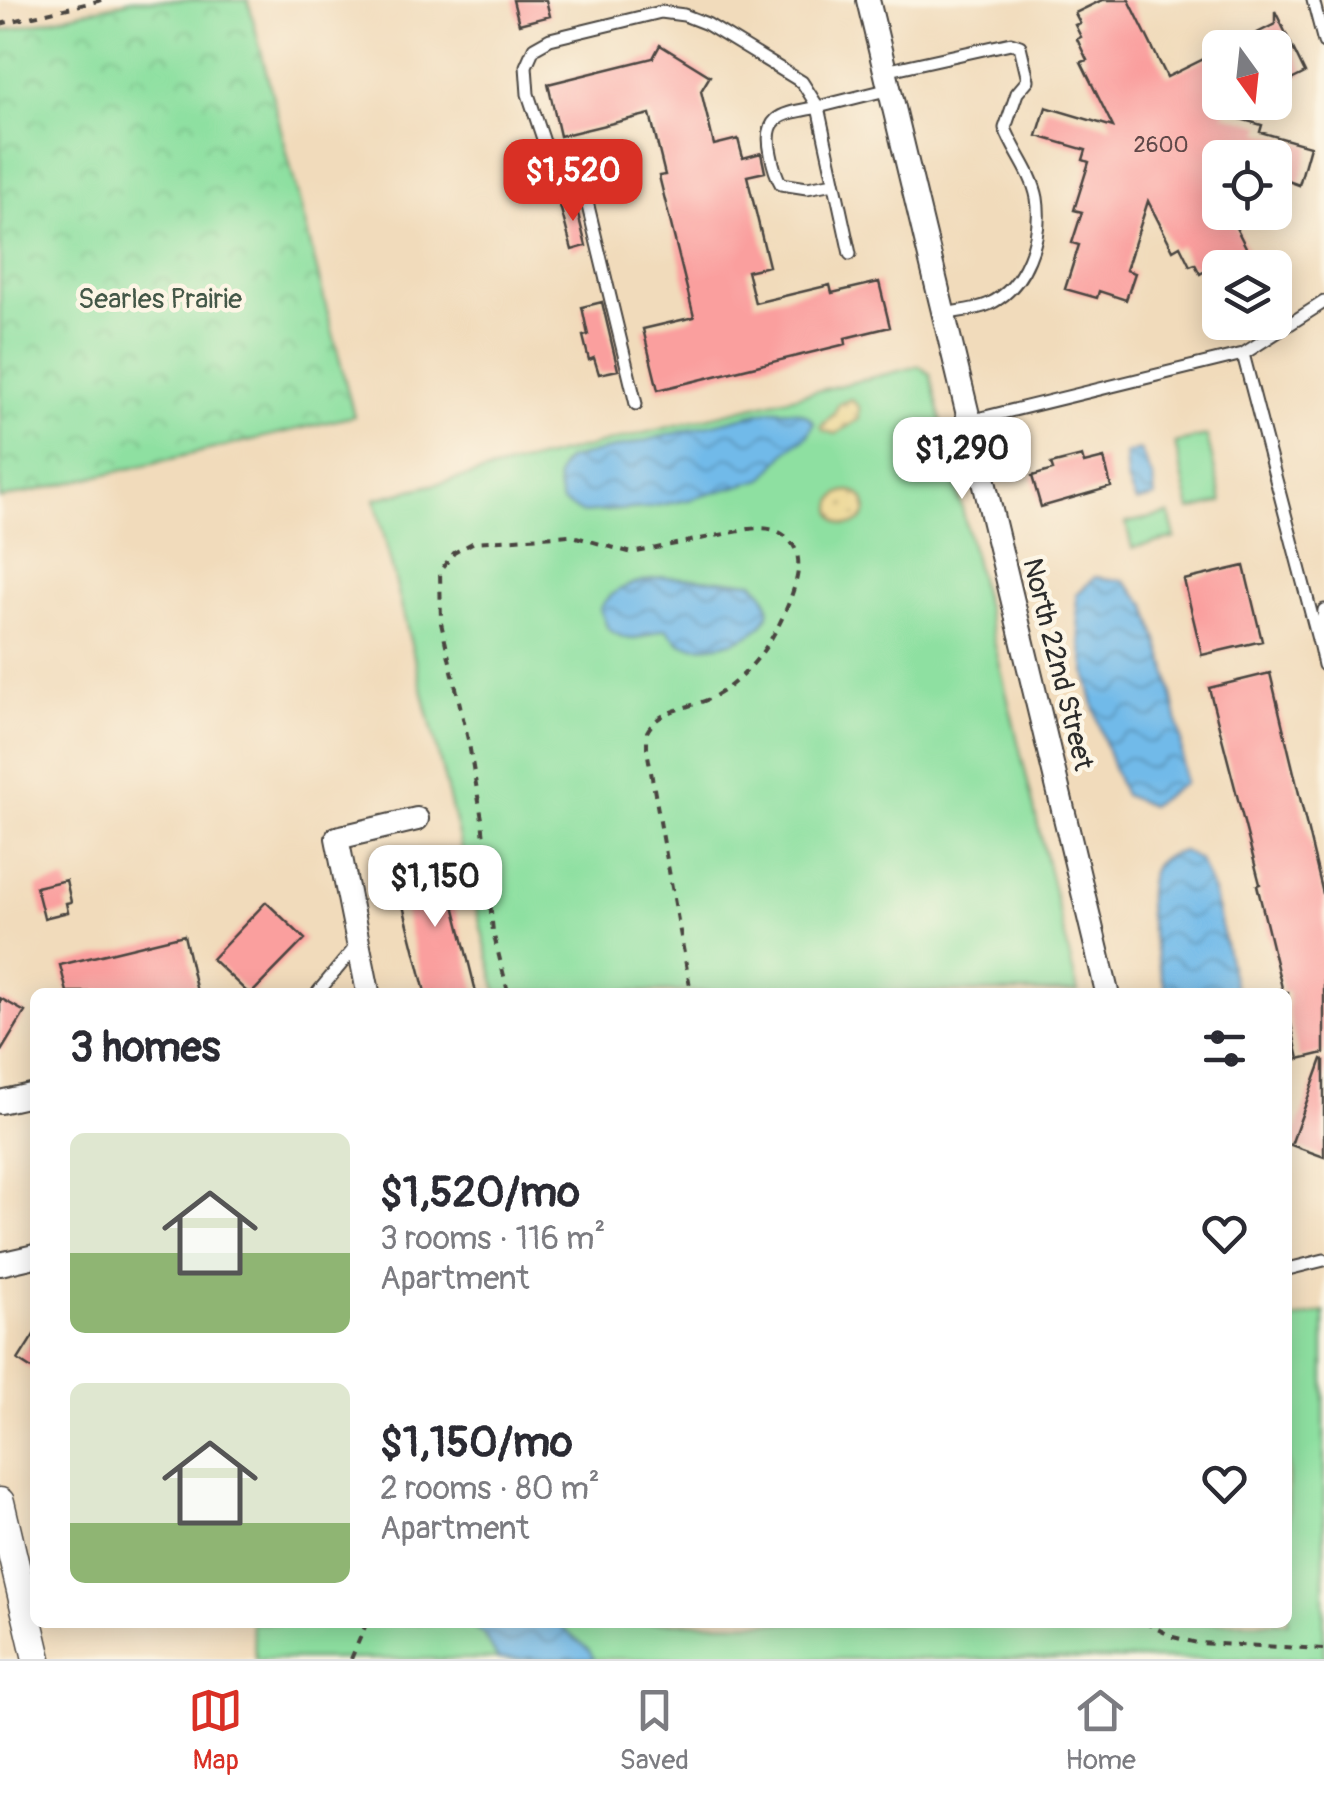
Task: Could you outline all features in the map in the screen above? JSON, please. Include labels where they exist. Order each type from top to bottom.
[{"type":"street","name":"North 22nd Street","points":[[868,0],[1106,988]]},
{"type":"street","points":[[367,988],[336,838],[417,819]]},
{"type":"street","points":[[0,1102],[30,1095]]},
{"type":"street","points":[[0,1264],[30,1257]]},
{"type":"street","points":[[0,1502],[37,1659]]},
{"type":"lane","points":[[1313,0],[1324,42]]},
{"type":"lane","points":[[636,404],[581,177],[548,154],[528,94],[526,66],[534,48],[550,39],[661,12],[706,24],[802,82],[818,108],[850,254]]},
{"type":"lane","points":[[834,183],[807,188],[782,184],[766,134],[773,121],[888,80],[1011,43],[1020,46],[1028,80],[1018,92],[1006,128],[1037,198],[1031,255],[1013,288],[988,304],[944,314]]},
{"type":"lane","points":[[970,422],[1243,354],[1324,302]]},
{"type":"lane","points":[[1243,354],[1324,666]]},
{"type":"lane","points":[[1320,647],[1324,610]]},
{"type":"lane","points":[[321,988],[358,944]]},
{"type":"lane","points":[[1292,1269],[1324,1260]]},
{"type":"path","points":[[0,24],[102,0]]},
{"type":"path","points":[[507,988],[490,914],[482,818],[469,744],[441,623],[440,571],[454,553],[474,542],[568,535],[632,553],[768,528],[789,539],[798,560],[794,589],[776,632],[733,684],[714,697],[657,719],[648,727],[646,738],[690,988]]},
{"type":"path","points":[[351,1659],[364,1628]]},
{"type":"path","points":[[1156,1628],[1197,1643],[1324,1649]]},
{"type":"green space","name":"Searles Prairie","points":[[133,0],[248,0],[354,416],[0,499],[0,32]]},
{"type":"green space","points":[[919,366],[930,374],[1077,988],[496,988],[375,499]]},
{"type":"green space","points":[[1207,436],[1222,502],[1190,510],[1175,443]]},
{"type":"green space","points":[[1169,514],[1175,538],[1132,548],[1126,523]]},
{"type":"green space","points":[[1324,1312],[1324,1659],[256,1659],[252,1628],[1292,1628],[1292,1320]]},
{"type":"sand","points":[[851,399],[859,407],[859,419],[836,434],[824,431],[821,426],[839,404]]},
{"type":"sand","points":[[849,491],[861,496],[866,508],[861,520],[849,525],[837,520],[832,508],[837,496]]},
{"type":"water","points":[[771,410],[800,413],[814,423],[807,437],[790,448],[763,479],[644,508],[581,513],[562,502],[558,480],[566,460]]},
{"type":"water","points":[[1140,450],[1153,479],[1155,497],[1136,502],[1127,480],[1125,454]]},
{"type":"water","points":[[663,577],[753,582],[766,598],[768,612],[750,634],[716,645],[683,644],[666,629],[633,639],[608,629],[600,609],[605,601],[619,590]]},
{"type":"water","points":[[1095,577],[1124,581],[1147,606],[1166,666],[1181,738],[1184,783],[1150,806],[1124,795],[1092,697],[1076,595]]},
{"type":"water","points":[[1183,851],[1200,861],[1214,895],[1235,988],[1165,988],[1148,904],[1153,871],[1169,855]]},
{"type":"water","points":[[475,1628],[563,1628],[594,1659],[498,1659],[484,1634]]},
{"type":"building","points":[[513,0],[546,0],[550,16],[519,24]]},
{"type":"building","points":[[1102,0],[1129,0],[1167,77],[1202,60],[1202,120],[1244,120],[1262,125],[1260,132],[1289,140],[1202,140],[1202,230],[1237,230],[1247,250],[1202,250],[1200,274],[1195,264],[1190,266],[1180,246],[1173,250],[1148,201],[1126,270],[1135,273],[1126,300],[1099,291],[1097,298],[1065,289],[1079,245],[1072,243],[1082,212],[1074,210],[1089,162],[1083,160],[1086,150],[1037,136],[1046,107],[1113,127],[1081,62],[1087,60],[1077,39],[1081,37],[1075,25],[1080,23],[1075,13]]},
{"type":"building","points":[[1275,11],[1284,30],[1263,30],[1275,24]]},
{"type":"building","points":[[660,45],[710,76],[701,91],[714,145],[738,139],[743,158],[761,153],[765,172],[747,176],[769,266],[747,271],[755,303],[830,285],[832,293],[879,282],[890,327],[845,338],[846,344],[658,390],[643,329],[694,317],[659,176],[665,175],[650,114],[560,136],[548,84],[653,58]]},
{"type":"building","points":[[1292,46],[1305,73],[1292,80]]},
{"type":"building","points":[[1292,141],[1310,146],[1299,185],[1292,182]]},
{"type":"building","points":[[574,198],[586,246],[572,250],[559,202]]},
{"type":"building","points":[[602,302],[618,370],[599,374],[594,358],[589,360],[582,307]]},
{"type":"building","points":[[1082,456],[1084,463],[1104,458],[1111,487],[1041,507],[1032,476],[1053,470],[1051,464]]},
{"type":"building","points":[[1244,566],[1262,641],[1202,655],[1184,580]]},
{"type":"building","points":[[1270,673],[1324,898],[1324,1053],[1299,1059],[1292,1028],[1292,988],[1282,988],[1257,885],[1260,884],[1209,688]]},
{"type":"building","points":[[443,862],[475,988],[424,988],[395,874]]},
{"type":"building","points":[[66,880],[71,902],[66,903],[68,912],[44,918],[36,887]]},
{"type":"building","points":[[266,902],[305,939],[257,988],[243,988],[212,959]]},
{"type":"building","points":[[184,935],[196,988],[66,988],[60,965]]},
{"type":"building","points":[[0,998],[25,1012],[0,1053]]},
{"type":"building","points":[[1322,1059],[1324,1157],[1292,1142]]},
{"type":"building","points":[[30,1341],[30,1368],[18,1360]]}]
